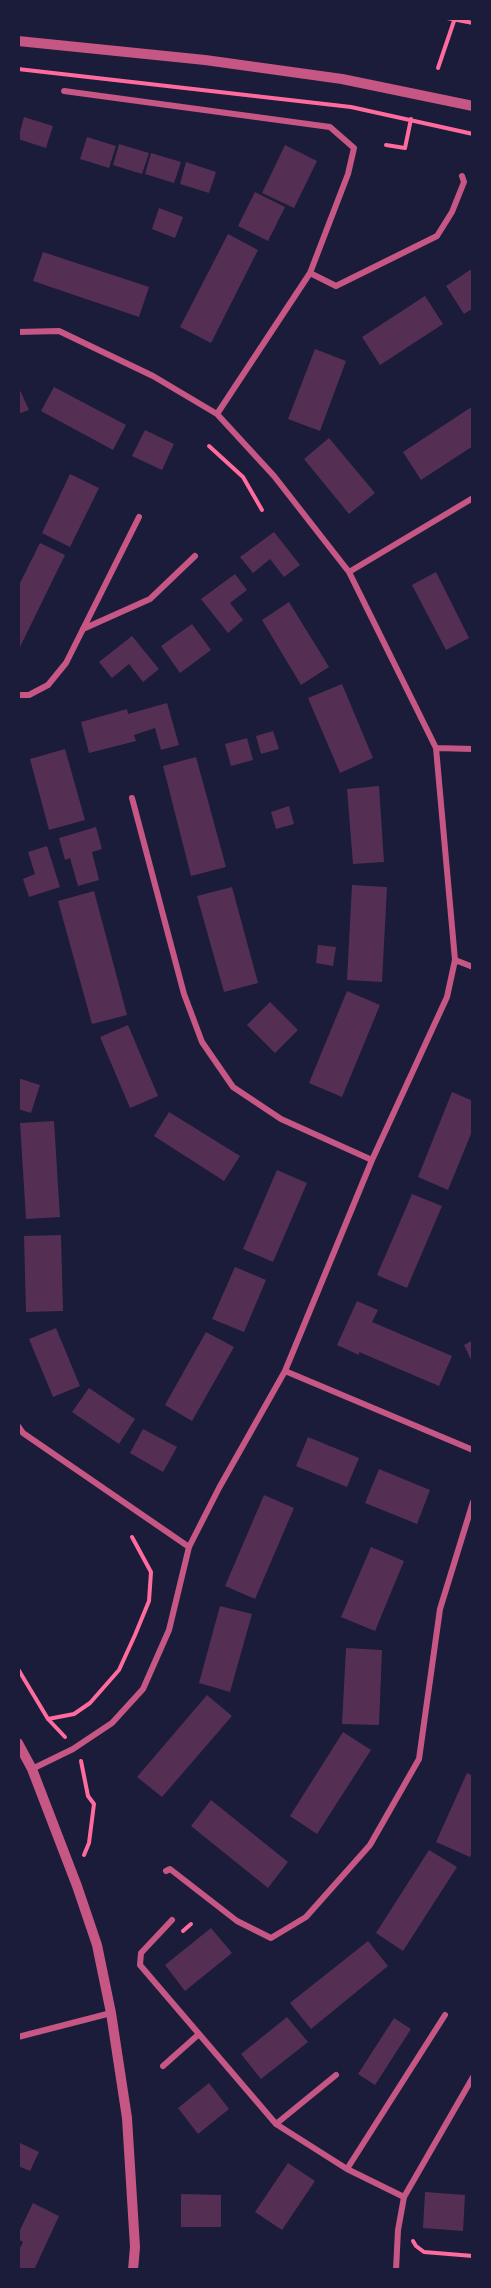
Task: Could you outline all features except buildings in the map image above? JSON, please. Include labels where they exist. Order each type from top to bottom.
[{"type":"street","points":[[18,41],[205,60],[342,79],[473,106]]},
{"type":"street","points":[[64,91],[330,127],[354,148],[348,174],[310,273],[217,414]]},
{"type":"street","points":[[310,273],[336,286],[437,236],[452,212],[464,182],[462,176]]},
{"type":"street","points":[[18,332],[59,331],[153,376],[217,414],[274,476],[349,572],[436,748],[455,960],[447,997],[372,1160],[285,1371],[219,1488],[189,1547],[169,1630],[143,1689],[112,1723],[73,1749],[32,1769]]},
{"type":"street","points":[[349,572],[473,498]]},
{"type":"street","points":[[18,695],[29,695],[48,685],[66,663],[139,517]]},
{"type":"street","points":[[83,630],[150,599],[195,556]]},
{"type":"street","points":[[436,748],[473,749]]},
{"type":"street","points":[[132,798],[184,994],[202,1042],[233,1087],[281,1119],[372,1160]]},
{"type":"street","points":[[455,960],[473,968]]},
{"type":"street","points":[[285,1371],[473,1450]]},
{"type":"street","points":[[18,1426],[22,1433],[189,1547]]},
{"type":"street","points":[[166,1870],[170,1869],[237,1921],[271,1938],[306,1917],[370,1845],[419,1758],[440,1609],[473,1502]]},
{"type":"street","points":[[18,1743],[32,1769],[97,1945],[111,2013],[127,2118],[135,2247],[133,2270]]},
{"type":"street","points":[[172,1920],[141,1953],[140,1965],[276,2124],[347,2169],[404,2197]]},
{"type":"street","points":[[18,2037],[111,2013]]},
{"type":"street","points":[[347,2169],[445,2015]]},
{"type":"street","points":[[163,2066],[199,2034]]},
{"type":"street","points":[[276,2124],[336,2075]]},
{"type":"street","points":[[396,2270],[398,2230],[404,2197],[473,2077]]},
{"type":"path","points":[[447,18],[473,23]]},
{"type":"path","points":[[438,68],[455,19]]},
{"type":"path","points":[[18,69],[351,107],[473,134]]},
{"type":"path","points":[[386,145],[405,148],[411,119]]},
{"type":"path","points":[[209,446],[243,477],[262,510]]},
{"type":"path","points":[[48,1719],[74,1714],[90,1703],[119,1670],[148,1601],[151,1572],[132,1537]]},
{"type":"path","points":[[18,1669],[48,1719],[68,1740]]},
{"type":"path","points":[[81,1762],[88,1796],[93,1804],[89,1844]]},
{"type":"path","points":[[174,1938],[191,1924]]},
{"type":"path","points":[[410,2236],[416,2246],[424,2252],[473,2256]]}]
